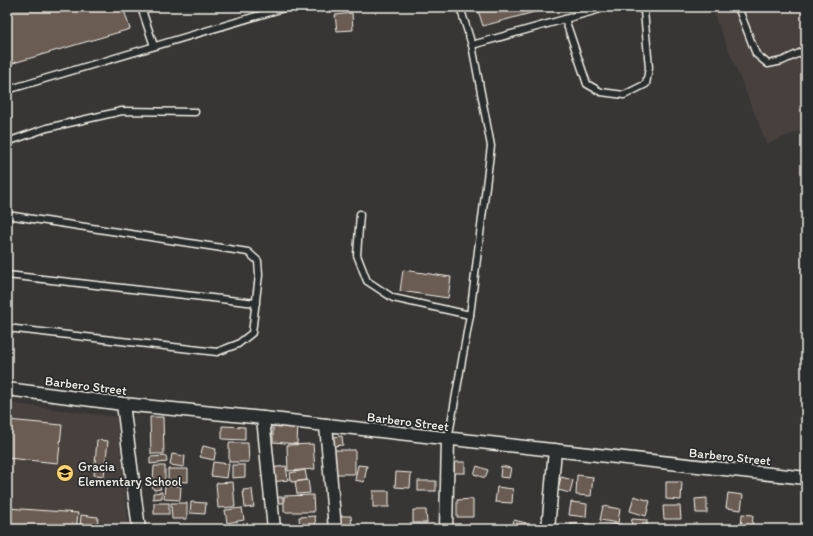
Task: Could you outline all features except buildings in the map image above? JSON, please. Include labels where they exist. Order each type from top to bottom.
[{"type":"street","name":"Barbero Street","points":[[7,389],[124,404],[806,478]]},
{"type":"street","points":[[124,404],[139,529]]},
{"type":"street","points":[[263,418],[274,529]]},
{"type":"street","points":[[326,425],[335,529]]},
{"type":"street","points":[[446,529],[448,440]]},
{"type":"street","points":[[548,529],[555,450]]},
{"type":"lane","points":[[141,7],[154,46]]},
{"type":"lane","points":[[7,90],[288,7]]},
{"type":"lane","points":[[448,440],[470,315],[491,146],[472,45],[460,7]]},
{"type":"lane","points":[[472,45],[608,7]]},
{"type":"lane","points":[[565,19],[587,84],[602,92],[624,95],[646,84],[649,68],[644,11],[638,7]]},
{"type":"lane","points":[[738,7],[756,54],[768,64],[806,50]]},
{"type":"lane","points":[[7,142],[47,128],[122,112],[195,112]]},
{"type":"lane","points":[[360,214],[357,255],[367,281],[393,298],[470,315]]},
{"type":"lane","points":[[7,215],[248,252],[258,261],[260,275],[252,333],[238,344],[217,352],[7,328]]},
{"type":"lane","points":[[7,275],[256,303]]},
{"type":"shaded area","points":[[711,7],[806,7],[806,128],[767,144]]},
{"type":"shaded area","name":"Gracia Elementary School","points":[[7,403],[117,417],[129,529],[7,529]]},
{"type":"place","name":"Gracia Elementary School","points":[[65,473]]}]
